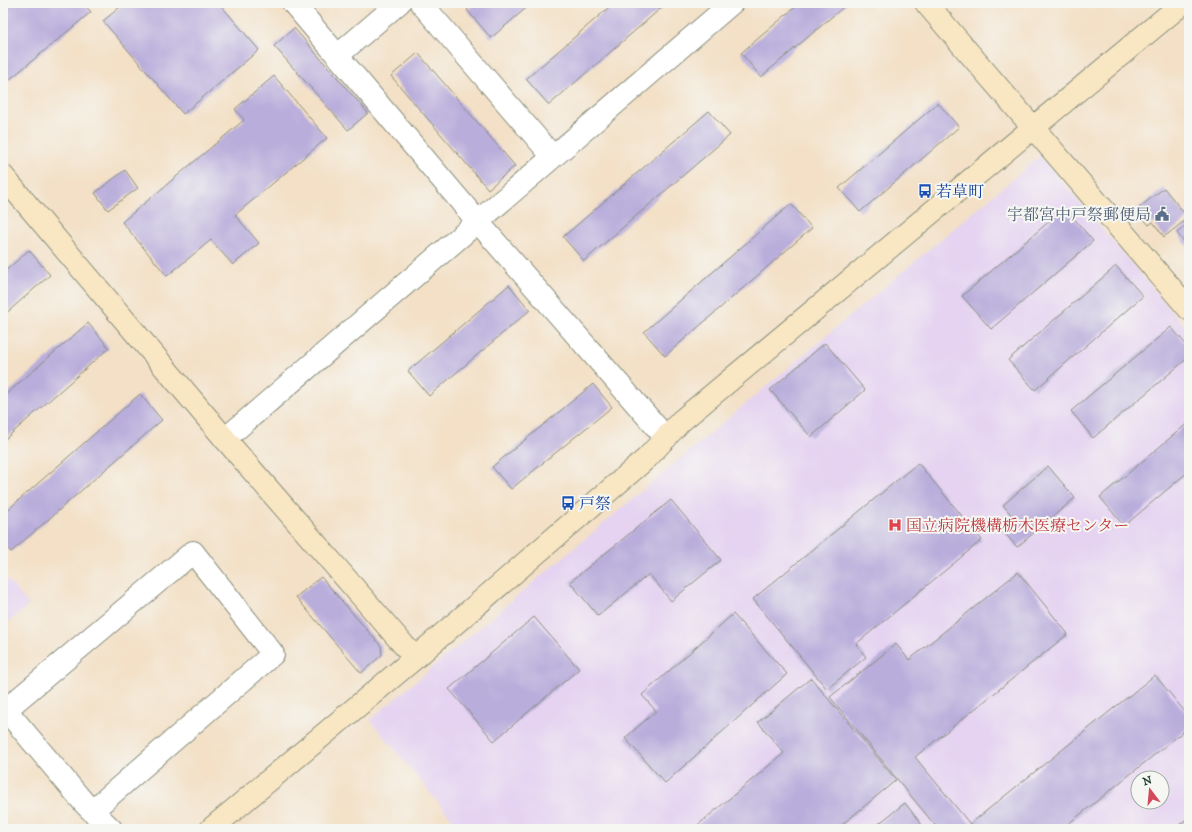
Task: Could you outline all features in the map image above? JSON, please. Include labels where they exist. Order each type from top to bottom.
[{"type":"street","points":[[292,3],[478,222],[666,438]]},
{"type":"street","points":[[337,56],[398,3]]},
{"type":"street","points":[[422,3],[553,157]]},
{"type":"street","points":[[926,3],[1189,309]]},
{"type":"street","points":[[211,829],[415,658],[647,458],[681,422],[1183,3]]},
{"type":"street","points":[[225,439],[553,157],[723,6]]},
{"type":"street","points":[[3,176],[225,439],[415,658]]},
{"type":"street","points":[[92,811],[273,654],[193,552],[4,711],[92,811],[111,829]]},
{"type":"shaded area","name":"国立病院機構栃木医療センター","points":[[1040,156],[1189,331],[1189,829],[460,829],[370,720]]},
{"type":"shaded area","points":[[3,575],[29,605],[3,627]]},
{"type":"building","points":[[3,3],[83,3],[91,12],[3,85]]},
{"type":"building","points":[[125,3],[219,3],[259,50],[183,114],[103,21]]},
{"type":"building","points":[[476,3],[532,3],[491,38],[467,10]]},
{"type":"building","points":[[614,3],[667,3],[549,105],[526,79]]},
{"type":"building","points":[[800,3],[848,3],[761,77],[741,53]]},
{"type":"building","points":[[294,28],[368,113],[348,130],[274,46]]},
{"type":"building","points":[[418,53],[515,166],[488,189],[391,76]]},
{"type":"building","points":[[274,76],[327,138],[235,215],[259,243],[233,265],[211,240],[167,276],[122,222],[244,120],[235,109]]},
{"type":"building","points":[[938,103],[959,127],[860,212],[839,188]]},
{"type":"building","points":[[709,111],[730,135],[584,261],[563,237]]},
{"type":"building","points":[[125,170],[138,188],[108,210],[95,193]]},
{"type":"building","name":"宇都宮中戸祭郵便局","points":[[1164,188],[1188,218],[1164,237],[1153,222],[1149,225],[1136,210]]},
{"type":"building","points":[[791,204],[812,228],[665,356],[644,332]]},
{"type":"building","points":[[1065,208],[1093,241],[991,329],[962,296]]},
{"type":"building","points":[[1189,223],[1189,248],[1177,233]]},
{"type":"building","points":[[29,250],[50,275],[3,316],[3,273]]},
{"type":"building","points":[[1116,266],[1143,296],[1035,390],[1008,360]]},
{"type":"building","points":[[509,285],[530,310],[429,396],[408,371]]},
{"type":"building","points":[[88,323],[109,348],[3,441],[3,397]]},
{"type":"building","points":[[1171,327],[1189,348],[1189,357],[1093,438],[1071,411]]},
{"type":"building","points":[[825,343],[865,390],[811,437],[770,390]]},
{"type":"building","points":[[593,384],[612,407],[511,489],[492,467]]},
{"type":"building","points":[[140,394],[162,420],[11,552],[3,543],[3,514]]},
{"type":"building","points":[[1189,422],[1189,471],[1124,526],[1100,497]]},
{"type":"building","points":[[918,463],[982,540],[856,644],[866,657],[827,689],[753,599]]},
{"type":"building","points":[[1048,466],[1075,498],[1017,547],[1001,529],[1014,518],[1003,505]]},
{"type":"building","points":[[671,500],[721,560],[671,601],[649,574],[598,616],[570,582]]},
{"type":"building","points":[[1018,572],[1068,634],[915,757],[970,824],[1155,675],[1189,717],[1189,727],[1135,770],[1130,770],[1130,774],[1062,829],[938,829],[830,697],[896,644],[909,660]]},
{"type":"building","points":[[321,577],[381,646],[382,655],[361,673],[296,597]]},
{"type":"building","points":[[733,614],[787,674],[665,783],[625,738],[656,711],[642,695]]},
{"type":"building","points":[[534,617],[579,669],[494,741],[449,689]]},
{"type":"building","points":[[811,678],[896,780],[837,829],[693,829],[784,753],[758,722]]},
{"type":"building","points":[[905,803],[925,829],[872,829]]},
{"type":"building","points":[[1189,817],[1189,829],[1174,829]]},
{"type":"place","name":"若草町","points":[[925,191]]},
{"type":"place","name":"宇都宮中戸祭郵便局","points":[[1162,214]]},
{"type":"place","name":"戸祭","points":[[568,503]]},
{"type":"place","name":"国立病院機構栃木医療センター","points":[[895,525]]}]
